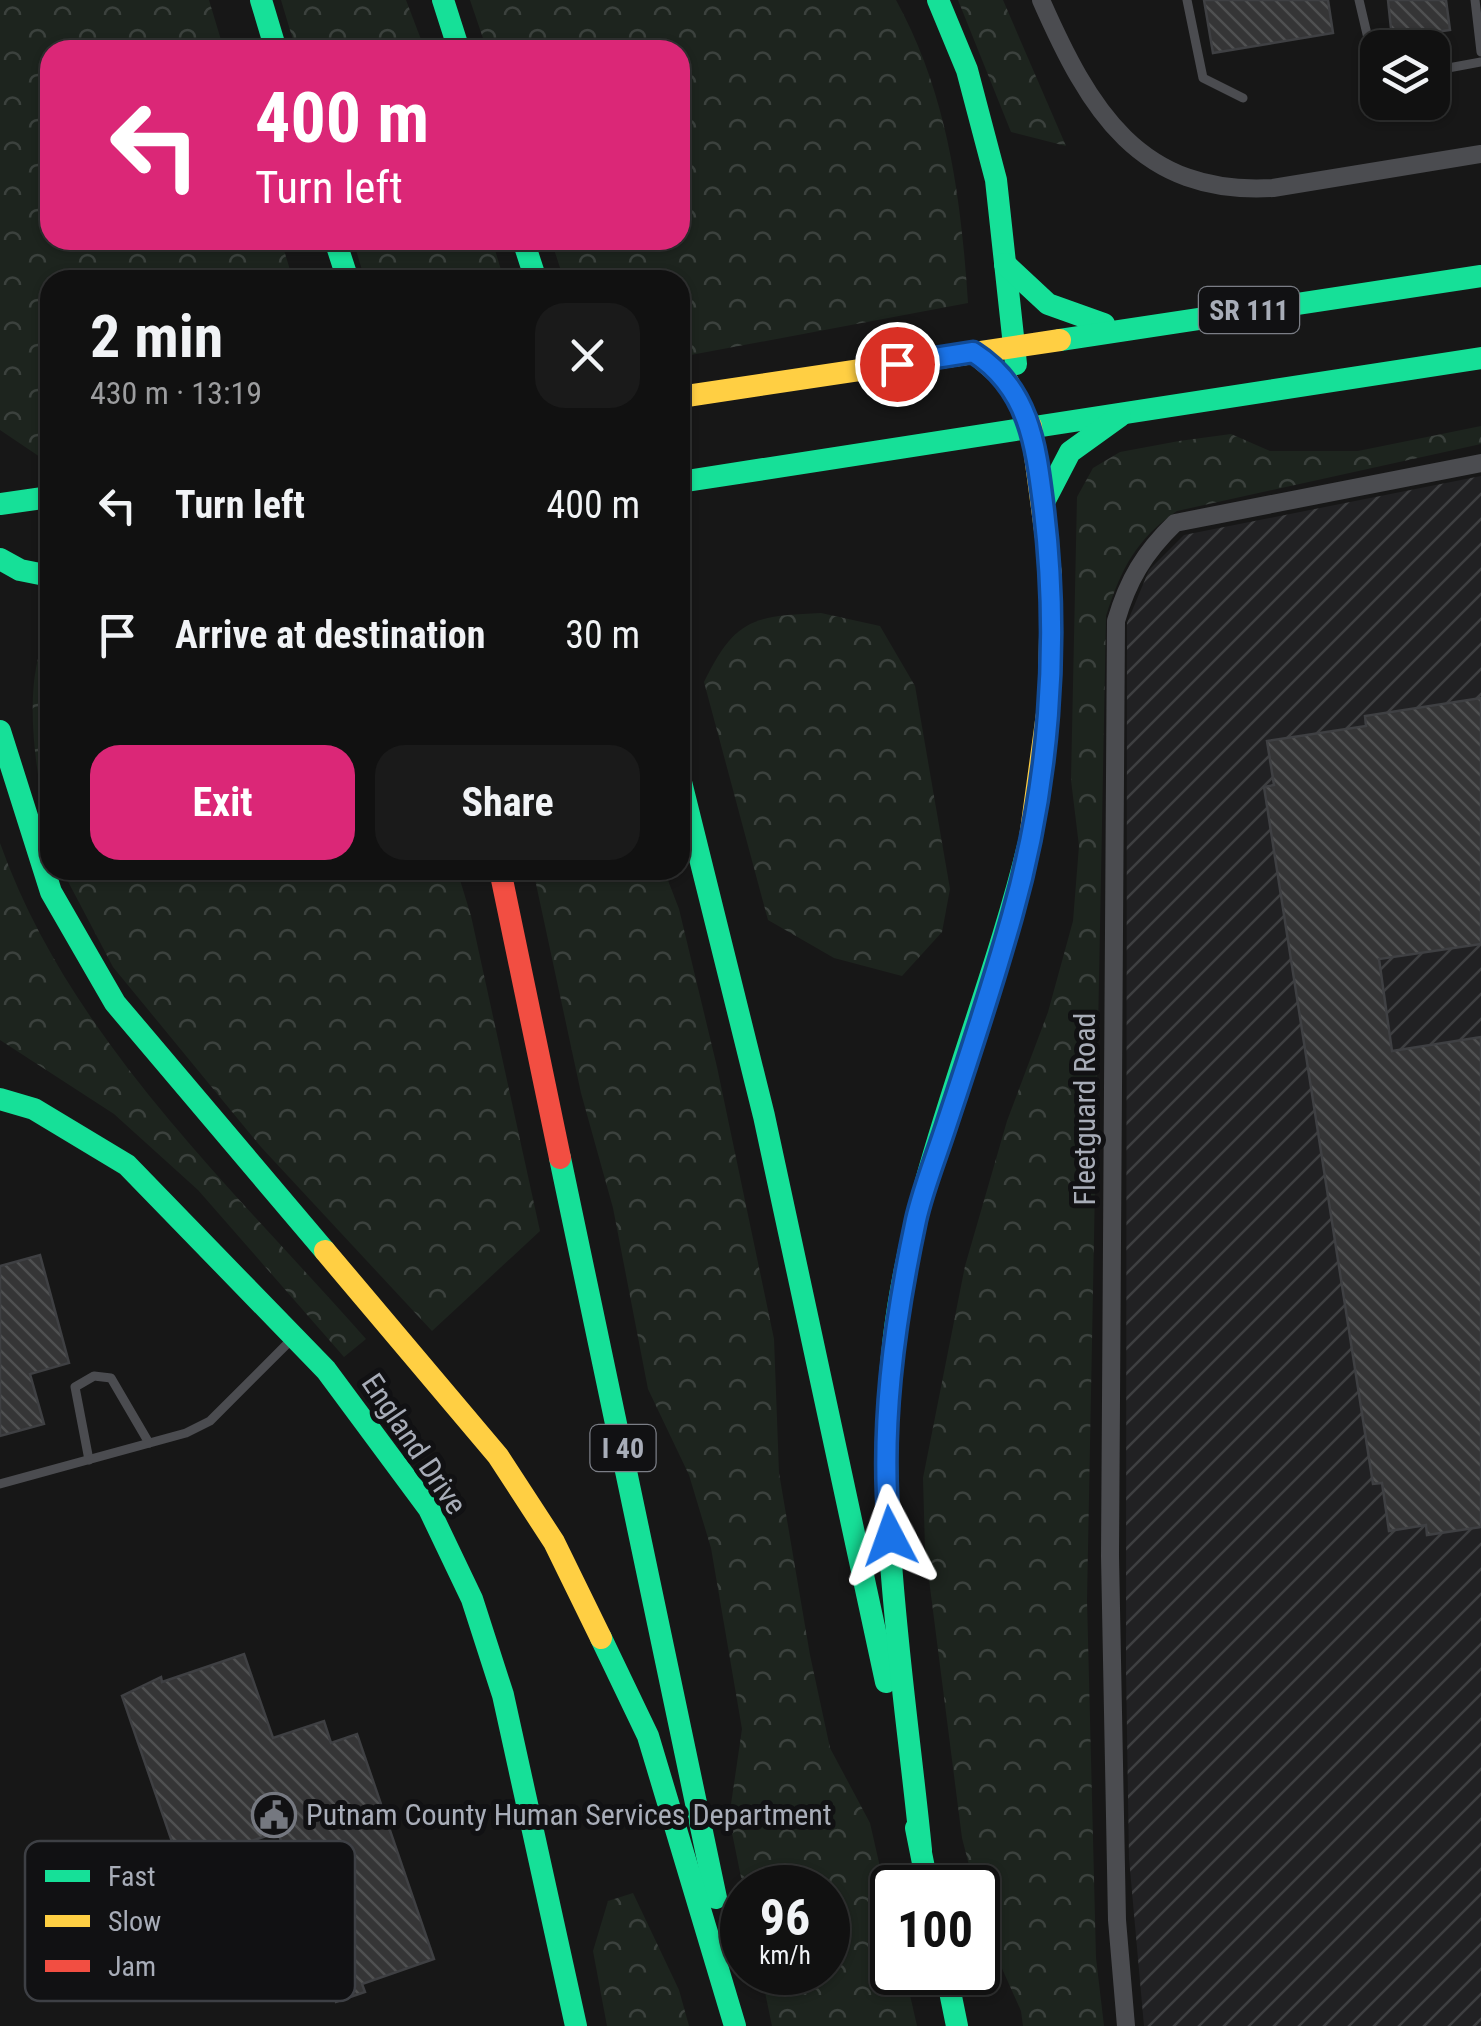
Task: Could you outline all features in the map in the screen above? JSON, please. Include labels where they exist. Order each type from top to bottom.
[{"type":"main road","points":[[260,0],[273,40]]},
{"type":"main road","points":[[443,0],[457,40]]},
{"type":"main road","points":[[938,0],[967,70],[996,180],[1016,345],[1011,386],[989,419],[953,439]]},
{"type":"main road","points":[[1005,264],[1042,304],[1064,315],[1123,328]]},
{"type":"main road","name":"SR 111","points":[[690,395],[1481,276]]},
{"type":"main road","points":[[921,1850],[886,1498],[894,1336],[917,1216],[1012,914],[1037,809],[1049,699],[1051,575],[1032,426],[1011,386],[973,352]]},
{"type":"main road","points":[[690,481],[1481,358]]},
{"type":"main road","points":[[1043,504],[1070,452],[1125,412]]},
{"type":"main road","points":[[0,520],[10,502],[40,498]]},
{"type":"main road","points":[[0,560],[40,575]]},
{"type":"main road","points":[[0,586],[40,579]]},
{"type":"main road","points":[[0,732],[40,857]]},
{"type":"main road","points":[[690,815],[721,930],[791,1231],[924,1865]]},
{"type":"main road","points":[[47,880],[115,1003],[498,1456],[554,1542],[648,1736],[735,2026]]},
{"type":"main road","name":"I 40","points":[[502,880],[743,2026]]},
{"type":"main road","name":"England Drive","points":[[0,1100],[34,1109],[127,1165],[326,1370],[429,1509],[472,1600],[508,1712],[576,2026]]},
{"type":"main road","points":[[951,1995],[957,2026]]},
{"type":"street","points":[[1040,0],[1069,63],[1114,130],[1172,174],[1240,190],[1256,189],[1481,154]]},
{"type":"street","name":"Fleetguard Road","points":[[1126,2026],[1116,1920],[1111,1594],[1116,621],[1127,584],[1147,550],[1175,523],[1481,464]]},
{"type":"lane","points":[[1187,0],[1202,78],[1243,98]]},
{"type":"lane","points":[[1360,0],[1367,30]]},
{"type":"lane","points":[[1474,0],[1481,52]]},
{"type":"lane","points":[[1450,67],[1481,62]]},
{"type":"lane","points":[[0,1484],[150,1443],[210,1421],[295,1336]]},
{"type":"lane","points":[[89,1460],[74,1398],[75,1387],[94,1376],[110,1378],[150,1443]]},
{"type":"shaded area","points":[[1481,476],[1481,2026],[1144,2026],[1129,1858],[1126,1669],[1127,623],[1149,570],[1184,535]]},
{"type":"green space","points":[[0,0],[209,0],[221,40],[40,40],[40,250],[284,250],[290,270],[40,270],[40,457],[0,430]]},
{"type":"green space","points":[[281,0],[406,0],[421,40],[293,40]]},
{"type":"green space","points":[[470,0],[896,0],[928,73],[949,147],[968,303],[690,355],[690,270],[561,270],[554,250],[690,250],[690,40],[484,40]]},
{"type":"green space","points":[[958,0],[1003,0],[1066,146],[1011,132]]},
{"type":"green space","points":[[356,250],[495,250],[501,270],[362,270]]},
{"type":"green space","points":[[1481,426],[1481,444],[1177,511],[1140,544],[1106,616],[1087,1600],[1096,1958],[1104,2026],[1023,2026],[1021,2011],[1000,1964],[1000,1865],[969,1865],[962,1838],[925,1548],[923,1478],[965,1266],[1007,1121],[1048,1012],[1073,921],[1079,846],[1071,780],[1077,497],[1093,468],[1120,452],[1179,441],[1231,434],[1270,451],[1358,451]]},
{"type":"green space","points":[[821,613],[880,626],[915,686],[950,889],[942,932],[902,976],[834,958],[768,920],[704,682],[726,645],[749,625],[779,616]]},
{"type":"green space","points":[[40,653],[40,787],[33,727],[35,673]]},
{"type":"green space","points":[[0,843],[30,914],[67,981],[111,1046],[210,1167],[366,1339],[344,1357],[198,1190],[114,1114],[0,1040]]},
{"type":"green space","points":[[67,880],[460,880],[540,1231],[432,1331],[261,1147],[113,967]]},
{"type":"green space","points":[[535,880],[668,880],[679,909],[717,1067],[774,1339],[779,1473],[810,1655],[830,1748],[870,1823],[880,1865],[870,1865],[870,1995],[910,1995],[917,2026],[772,2026],[766,1995],[850,1995],[850,1865],[739,1865],[729,1818],[742,1729],[711,1548],[689,1475],[648,1389],[613,1208],[581,1093]]},
{"type":"green space","points":[[633,1893],[679,1990],[689,2026],[607,2026],[593,1951],[608,1901]]},
{"type":"building","points":[[1204,0],[1328,0],[1333,33],[1213,53]]},
{"type":"building","points":[[1388,0],[1446,0],[1450,30],[1391,30]]},
{"type":"building","points":[[1481,698],[1481,944],[1379,959],[1392,1051],[1481,1037],[1481,1527],[1427,1535],[1426,1525],[1389,1531],[1382,1483],[1373,1484],[1264,787],[1274,785],[1267,741],[1366,726],[1365,716]]},
{"type":"building","points":[[40,1255],[69,1363],[30,1374],[44,1424],[0,1436],[0,1266]]},
{"type":"building","name":"Putnam County Human Services Department","points":[[244,1654],[273,1738],[324,1721],[331,1743],[357,1734],[434,1959],[362,1984],[365,1992],[355,1995],[355,1841],[281,1841],[278,1832],[251,1841],[172,1841],[122,1696],[161,1677],[162,1682]]},
{"type":"traffic: fast","points":[[261,0],[273,40]]},
{"type":"traffic: fast","points":[[443,0],[456,40]]},
{"type":"traffic: fast","points":[[938,0],[967,70],[996,180],[1016,364]]},
{"type":"traffic: fast","points":[[338,250],[345,270]]},
{"type":"traffic: fast","points":[[526,250],[533,270]]},
{"type":"traffic: fast","points":[[1005,264],[1048,304],[1104,324]]},
{"type":"traffic: fast","points":[[1060,340],[1481,276]]},
{"type":"traffic: fast","points":[[690,480],[1481,358]]},
{"type":"traffic: fast","points":[[1043,504],[1070,452],[1120,416]]},
{"type":"traffic: fast","points":[[0,504],[40,498]]},
{"type":"traffic: fast","points":[[0,559],[20,570],[40,574]]},
{"type":"traffic: fast","points":[[0,731],[40,857]]},
{"type":"traffic: fast","points":[[690,818],[764,1116],[886,1682]]},
{"type":"traffic: fast","points":[[921,1850],[889,1529],[888,1400],[894,1336],[918,1210],[1030,838]]},
{"type":"traffic: fast","points":[[47,880],[115,1003],[325,1251]]},
{"type":"traffic: fast","points":[[0,1099],[34,1109],[127,1165],[326,1370],[429,1509],[472,1599],[503,1695],[576,2026]]},
{"type":"traffic: fast","points":[[560,1158],[716,1898]]},
{"type":"traffic: fast","points":[[601,1638],[648,1736],[735,2026]]},
{"type":"traffic: fast","points":[[916,1828],[923,1865]]},
{"type":"traffic: fast","points":[[951,1995],[957,2026]]},
{"type":"traffic: slow","points":[[690,396],[1060,340]]},
{"type":"traffic: slow","points":[[973,352],[1008,382],[1031,426],[1051,575],[1049,699],[1030,838]]},
{"type":"traffic: slow","points":[[325,1251],[498,1456],[554,1542],[601,1638]]},
{"type":"traffic: jam","points":[[502,880],[560,1158]]},
{"type":"place","name":"Putnam County Human Services Department","points":[[274,1815]]},
{"type":"route","points":[[890,1536],[886,1498],[894,1336],[917,1216],[1012,914],[1037,809],[1049,699],[1051,575],[1032,426],[1008,382],[973,352],[897,364]]}]
